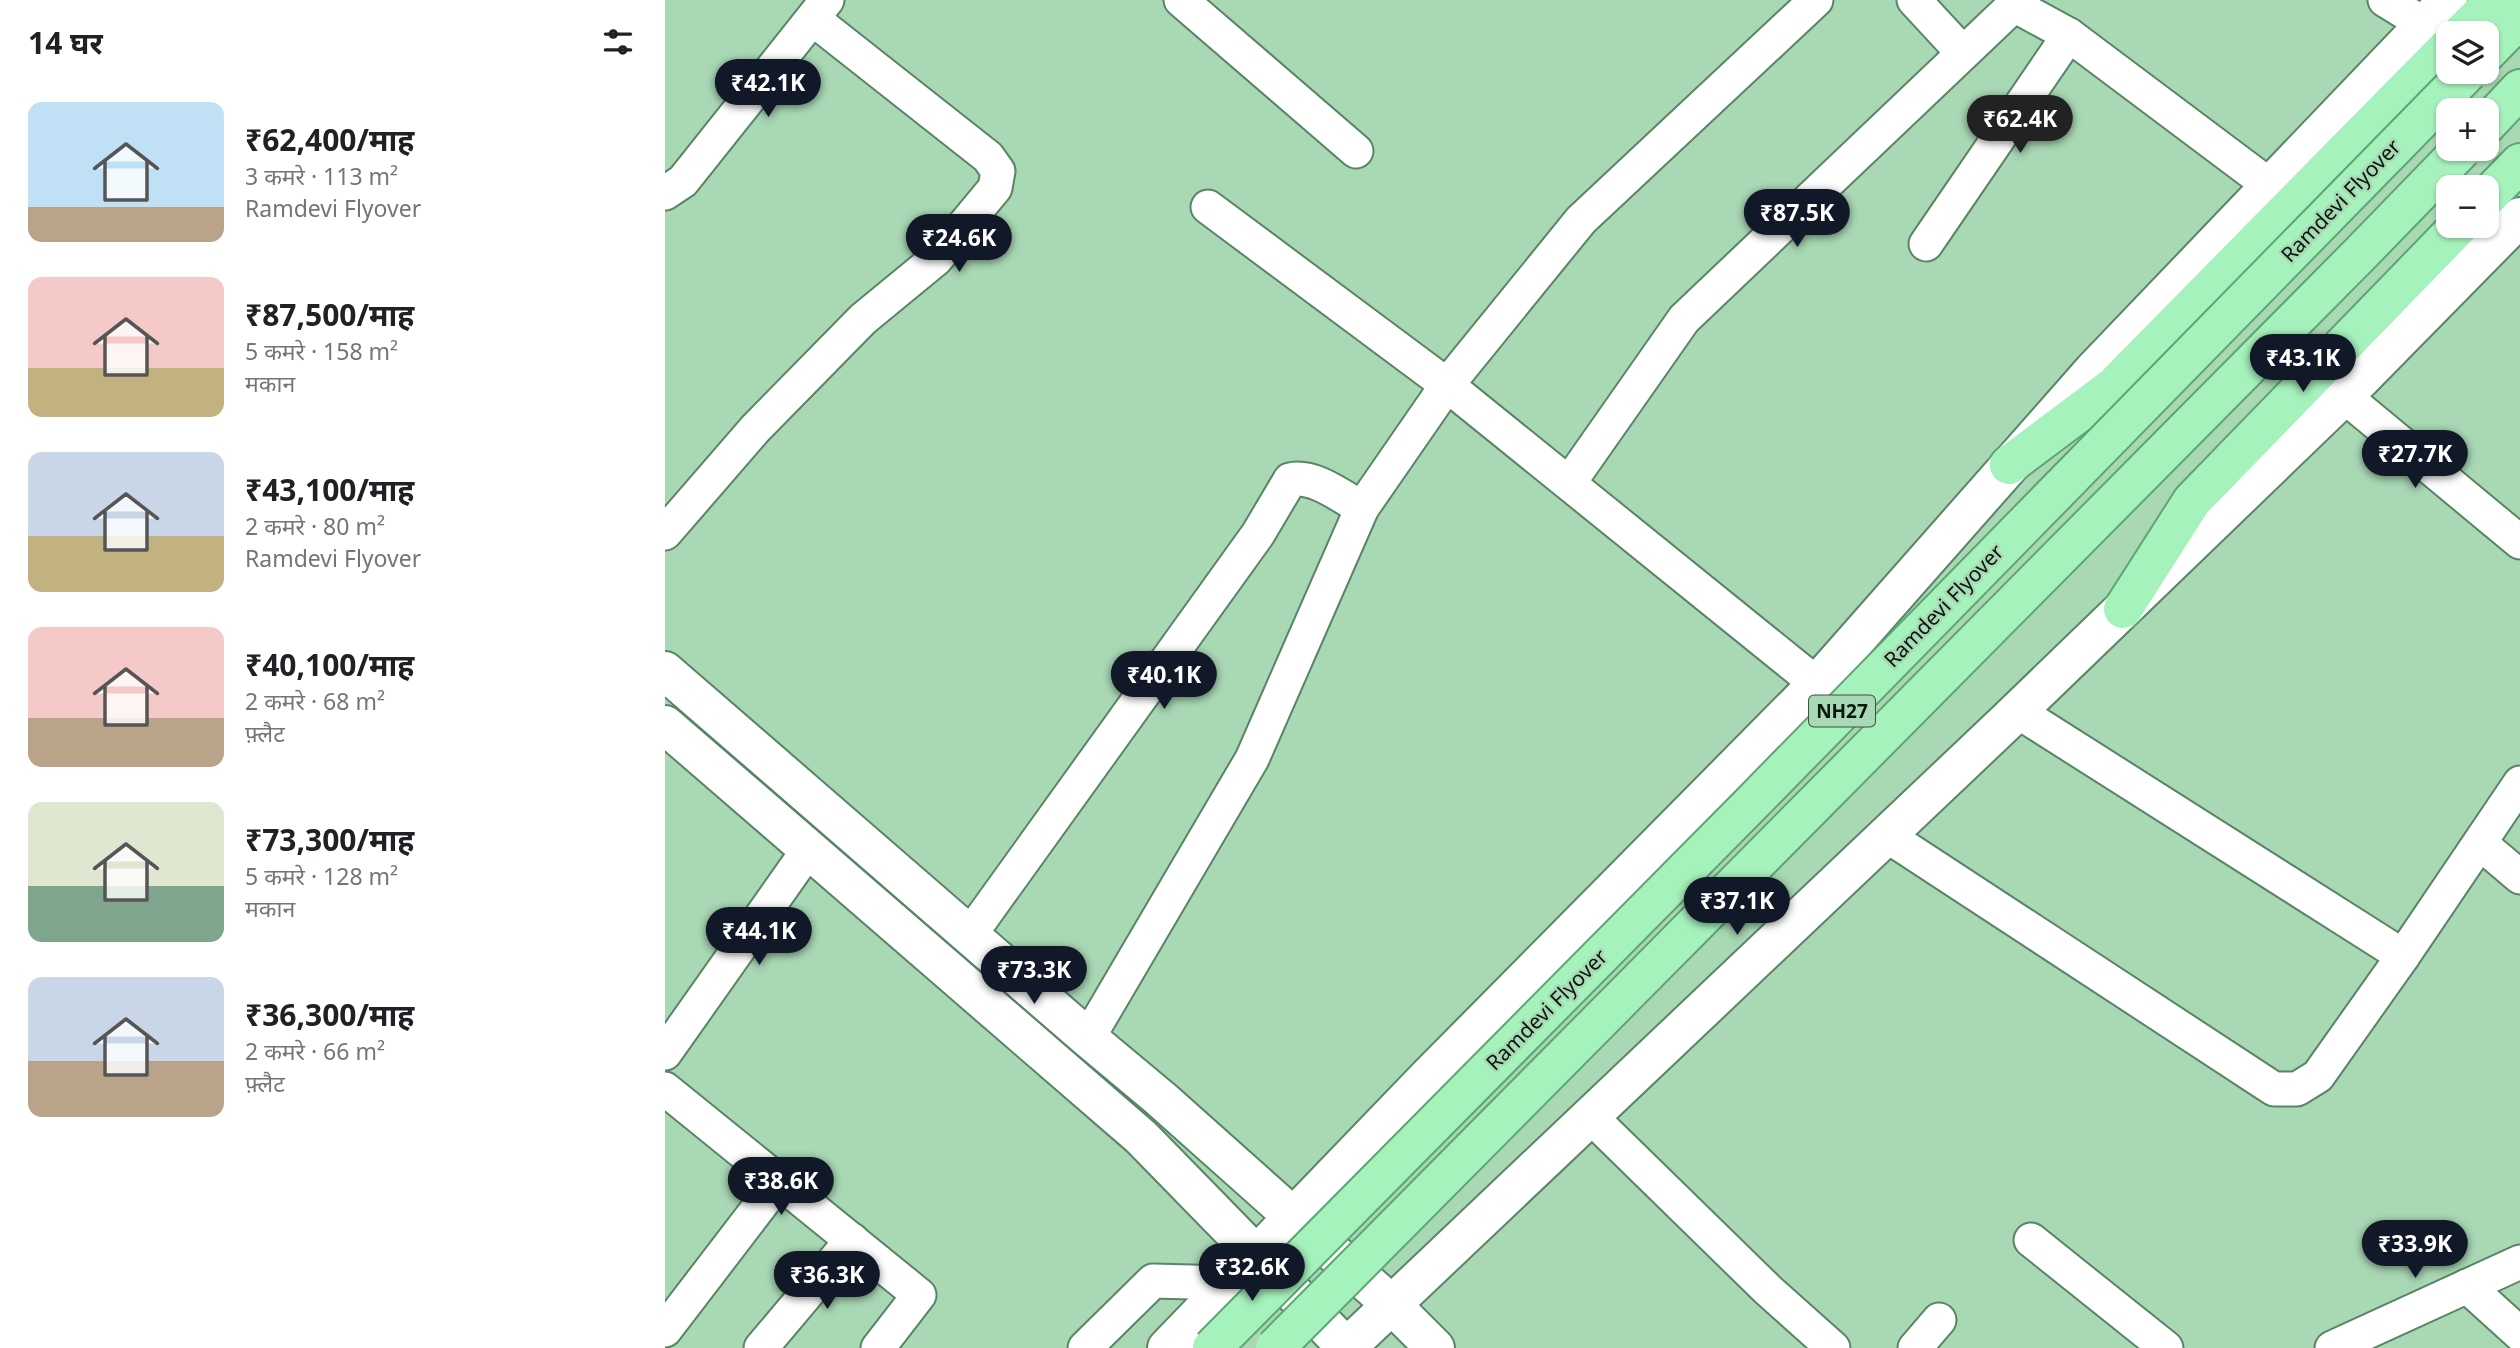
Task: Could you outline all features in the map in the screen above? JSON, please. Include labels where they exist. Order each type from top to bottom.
[{"type":"highway","points":[[2474,21],[2495,0]]},
{"type":"highway","points":[[2499,40],[2520,18]]},
{"type":"highway","points":[[2009,465],[2113,387],[2357,140],[2436,30]]},
{"type":"highway","name":"Ramdevi Flyover","points":[[1212,1348],[1749,806],[2455,84]]},
{"type":"highway","points":[[2499,111],[2520,89]]},
{"type":"highway","name":"NH27","points":[[1275,1348],[2450,161]]},
{"type":"highway","points":[[2499,185],[2520,163]]},
{"type":"highway","points":[[2123,609],[2192,501],[2447,238]]},
{"type":"main road","points":[[1167,1348],[1429,1076],[1817,684],[2093,371],[2269,185],[2436,28]]},
{"type":"main road","points":[[665,725],[1141,1137],[1347,1348],[2344,396],[2520,216]]},
{"type":"main road","points":[[665,671],[1087,1038],[1161,1099],[1392,1305],[1434,1348]]},
{"type":"street","points":[[1181,0],[1356,151]]},
{"type":"street","points":[[1087,1038],[1252,759],[1361,508],[1447,385],[1581,220],[1816,0]]},
{"type":"street","points":[[1914,0],[1963,53]]},
{"type":"street","points":[[2385,0],[2436,22]]},
{"type":"street","points":[[1569,482],[1684,319],[2016,3],[2070,35],[2269,185]]},
{"type":"street","points":[[665,193],[683,181],[820,10],[988,157],[998,171],[995,188],[936,259],[863,318],[755,429],[665,533]]},
{"type":"street","points":[[1926,244],[2070,35]]},
{"type":"street","points":[[1207,207],[1447,385],[1817,684]]},
{"type":"street","points":[[2344,396],[2520,542]]},
{"type":"street","points":[[969,936],[1258,534],[1290,480],[1298,478],[1320,485],[1361,508]]},
{"type":"street","points":[[2017,711],[2403,956]]},
{"type":"street","points":[[1887,835],[2274,1088],[2297,1089],[2318,1076],[2520,783]]},
{"type":"street","points":[[2480,843],[2520,877]]},
{"type":"street","points":[[665,1053],[809,849]]},
{"type":"street","points":[[665,1089],[919,1294],[877,1348]]},
{"type":"street","points":[[1591,1116],[1768,1290],[1833,1348]]},
{"type":"street","points":[[665,1330],[779,1181]]},
{"type":"street","points":[[761,1348],[852,1240]]},
{"type":"street","points":[[2031,1240],[2166,1348]]},
{"type":"street","points":[[2332,1348],[2520,1262]]},
{"type":"street","points":[[1085,1348],[1153,1280],[1230,1283]]},
{"type":"street","points":[[2467,1286],[2520,1334]]},
{"type":"street","points":[[1915,1348],[1939,1320]]}]
